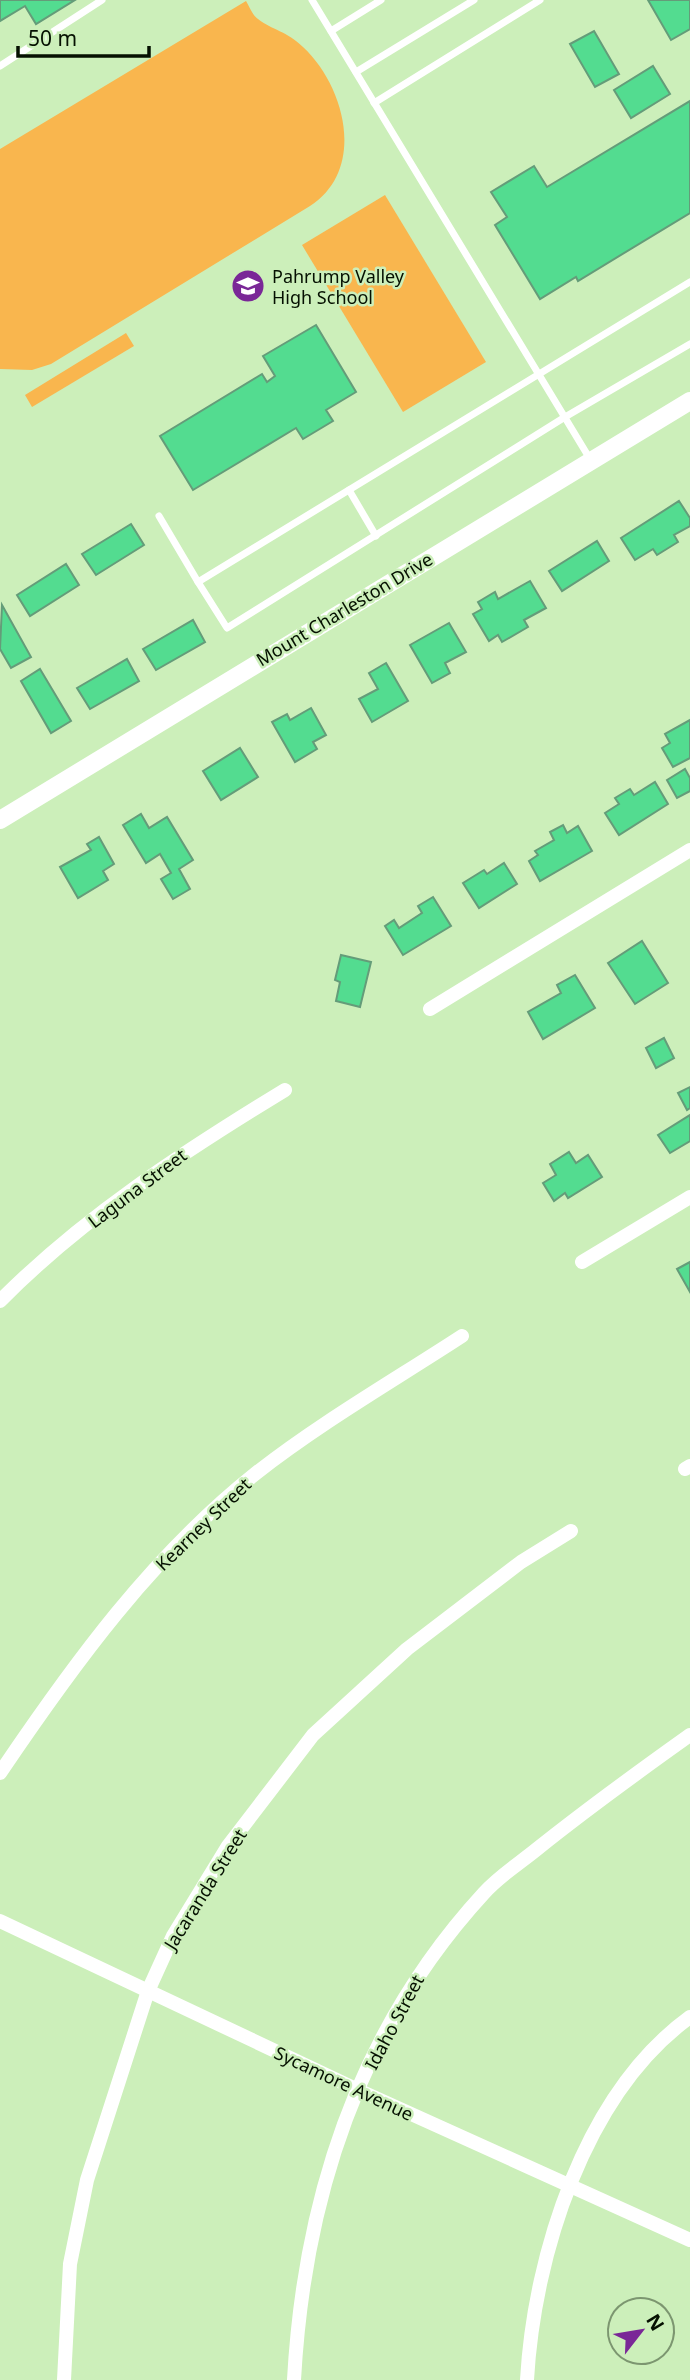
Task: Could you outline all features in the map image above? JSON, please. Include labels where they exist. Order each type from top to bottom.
[{"type":"street","name":"Mount Charleston Drive","points":[[0,820],[690,401]]},
{"type":"street","points":[[430,1009],[690,850]]},
{"type":"street","name":"Laguna Street","points":[[0,1301],[68,1241],[158,1172],[203,1140],[285,1090]]},
{"type":"street","points":[[582,1262],[690,1198]]},
{"type":"street","name":"Kearney Street","points":[[0,1773],[51,1698],[122,1605],[185,1537],[252,1476],[294,1444],[462,1336]]},
{"type":"street","name":"Jacaranda Street","points":[[64,2380],[70,2263],[87,2180],[148,1991],[173,1936],[228,1846],[313,1735],[407,1649],[521,1562],[572,1531]]},
{"type":"street","name":"Idaho Street","points":[[295,2380],[304,2267],[328,2165],[358,2090],[415,1977],[486,1891],[584,1812],[690,1735]]},
{"type":"street","name":"Sycamore Avenue","points":[[0,1921],[358,2090],[690,2240]]},
{"type":"street","points":[[527,2380],[529,2349],[541,2275],[569,2184],[596,2129],[626,2081],[676,2027],[690,2017]]},
{"type":"lane","points":[[0,66],[102,0]]},
{"type":"lane","points":[[312,0],[590,460]]},
{"type":"lane","points":[[331,31],[381,0]]},
{"type":"lane","points":[[356,72],[474,0]]},
{"type":"lane","points":[[374,103],[540,0]]},
{"type":"lane","points":[[198,582],[690,282]]},
{"type":"lane","points":[[159,516],[227,628],[565,417],[690,344]]},
{"type":"lane","points":[[349,490],[376,536]]},
{"type":"shaded area","points":[[246,1],[256,18],[291,37],[303,47],[330,83],[344,127],[344,150],[339,171],[328,190],[310,206],[51,364],[32,370],[0,369],[0,149]]},
{"type":"shaded area","points":[[385,195],[486,362],[403,412],[302,245]]},
{"type":"shaded area","points":[[126,333],[134,346],[32,407],[25,395]]},
{"type":"building","points":[[0,0],[75,0],[36,24],[25,6],[0,21]]},
{"type":"building","points":[[648,0],[690,0],[690,29],[671,40]]},
{"type":"building","points":[[594,31],[619,74],[595,87],[570,44]]},
{"type":"building","points":[[653,66],[670,94],[631,118],[614,90]]},
{"type":"building","points":[[690,101],[690,213],[578,281],[576,277],[540,299],[495,225],[507,217],[491,192],[534,166],[547,187]]},
{"type":"building","points":[[316,325],[356,392],[326,410],[333,421],[303,439],[296,428],[193,490],[160,436],[262,374],[267,382],[275,376],[263,356]]},
{"type":"building","points":[[679,501],[690,518],[690,526],[674,535],[678,542],[657,555],[653,549],[635,560],[621,538]]},
{"type":"building","points":[[131,524],[144,545],[96,575],[82,554]]},
{"type":"building","points":[[597,541],[609,561],[562,591],[549,571]]},
{"type":"building","points":[[66,564],[79,585],[30,616],[17,595]]},
{"type":"building","points":[[530,581],[546,608],[524,620],[528,627],[502,642],[498,635],[489,641],[473,614],[482,609],[478,602],[495,592],[498,599]]},
{"type":"building","points":[[2,605],[31,657],[11,668],[0,649]]},
{"type":"building","points":[[193,620],[205,642],[156,670],[143,649]]},
{"type":"building","points":[[449,623],[466,652],[445,663],[450,673],[432,683],[410,645]]},
{"type":"building","points":[[127,659],[139,681],[90,709],[77,688]]},
{"type":"building","points":[[386,663],[408,701],[372,722],[359,699],[378,689],[369,673]]},
{"type":"building","points":[[40,669],[71,721],[51,733],[21,681]]},
{"type":"building","points":[[311,708],[326,735],[313,742],[317,749],[295,762],[272,722],[287,714],[290,720]]},
{"type":"building","points":[[690,720],[690,758],[673,767],[662,748],[670,743],[665,734]]},
{"type":"building","points":[[240,748],[258,777],[221,800],[203,771]]},
{"type":"building","points":[[685,769],[690,778],[690,791],[677,798],[667,780]]},
{"type":"building","points":[[655,782],[668,804],[619,835],[605,813],[619,804],[615,798],[630,789],[634,795]]},
{"type":"building","points":[[141,814],[149,828],[167,817],[193,860],[179,869],[190,889],[173,899],[161,879],[171,873],[160,854],[146,863],[123,825]]},
{"type":"building","points":[[563,825],[567,833],[578,826],[592,851],[540,881],[529,861],[538,855],[535,851],[554,840],[550,832]]},
{"type":"building","points":[[99,837],[114,864],[103,871],[108,880],[78,898],[60,867],[91,850],[87,844]]},
{"type":"building","points":[[504,863],[517,884],[479,908],[463,883],[484,870],[487,874]]},
{"type":"building","points":[[433,897],[451,926],[403,955],[385,926],[394,920],[399,928],[422,913],[418,906]]},
{"type":"building","points":[[642,941],[668,983],[635,1004],[608,963]]},
{"type":"building","points":[[341,955],[371,962],[360,1007],[336,1001],[340,982],[335,980]]},
{"type":"building","points":[[575,975],[595,1008],[543,1039],[528,1012],[561,993],[557,985]]},
{"type":"building","points":[[664,1038],[674,1058],[656,1068],[646,1048]]},
{"type":"building","points":[[690,1087],[690,1108],[687,1110],[678,1093]]},
{"type":"building","points":[[690,1115],[690,1141],[670,1153],[658,1135]]},
{"type":"building","points":[[569,1152],[576,1163],[588,1155],[602,1177],[568,1198],[565,1193],[554,1201],[543,1183],[556,1175],[550,1164]]},
{"type":"building","points":[[690,1262],[690,1292],[677,1269]]},
{"type":"place","name":"Pahrump Valley High School","points":[[248,286]]}]
